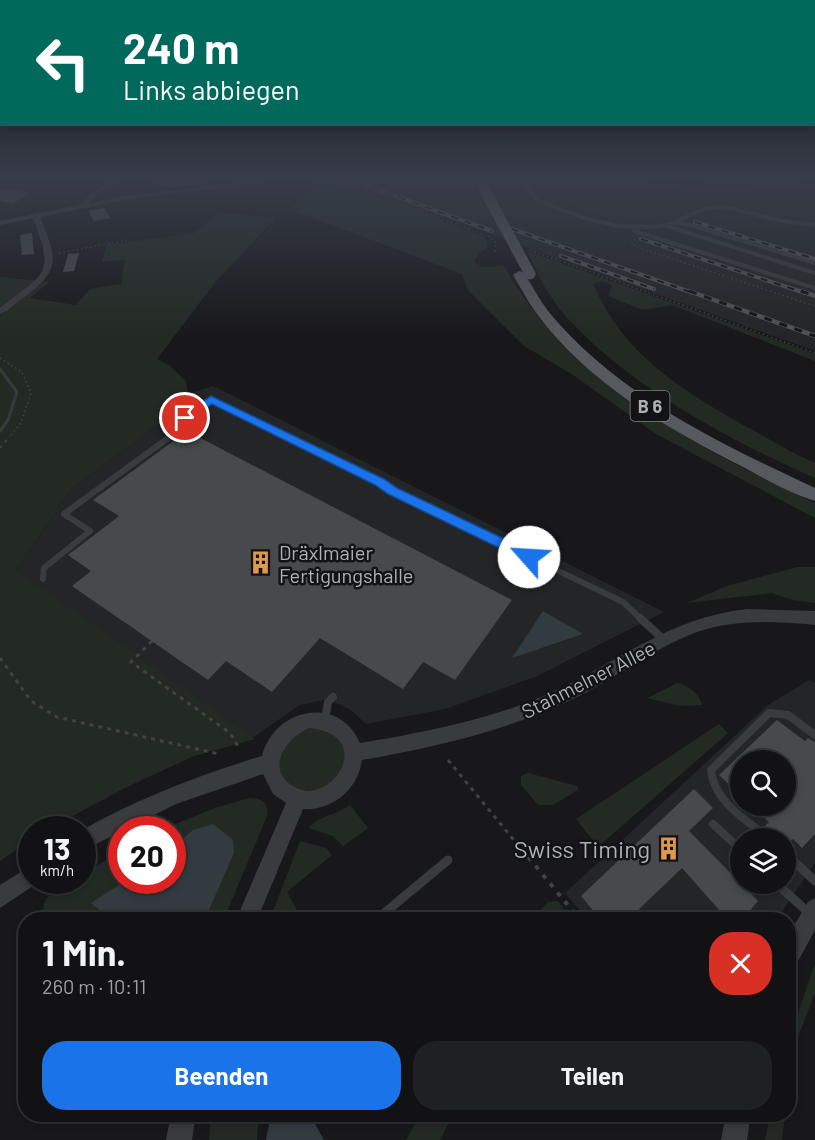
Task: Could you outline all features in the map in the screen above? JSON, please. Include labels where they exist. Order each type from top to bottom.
[{"type":"main road","name":"B 6","points":[[500,231],[525,274],[556,312],[591,349],[641,389],[693,422],[815,484]]},
{"type":"main road","name":"B 6","points":[[504,231],[525,274],[530,297],[575,348],[622,387],[676,425],[815,495]]},
{"type":"street","points":[[0,312],[42,281],[49,271],[50,254],[42,231]]},
{"type":"street","name":"Stahmelner Allee","points":[[353,753],[419,742],[517,715],[565,694],[664,640],[718,620],[779,614],[815,618]]},
{"type":"street","points":[[309,720],[325,721],[345,732],[353,753],[350,773],[342,786],[329,795],[315,800],[298,799],[285,793],[277,784],[270,763],[280,737],[293,726],[309,720]]},
{"type":"street","points":[[96,832],[123,816],[170,795],[270,763]]},
{"type":"street","points":[[249,912],[298,799]]},
{"type":"street","points":[[0,898],[18,885]]},
{"type":"street","points":[[796,942],[813,912]]},
{"type":"street","points":[[179,1140],[182,1122]]},
{"type":"street","points":[[734,1140],[737,1122]]},
{"type":"lane","points":[[682,231],[815,273]]},
{"type":"lane","points":[[710,231],[815,263]]},
{"type":"lane","points":[[636,232],[815,288]]},
{"type":"lane","points":[[43,579],[44,568],[90,531],[64,514],[173,434],[185,418],[211,399],[380,482],[403,496],[614,597],[638,614],[664,640]]},
{"type":"lane","points":[[325,721],[328,702],[333,697]]},
{"type":"lane","points":[[756,828],[719,797],[712,787],[711,770],[770,713],[779,710],[787,713],[815,735]]},
{"type":"lane","points":[[713,824],[730,840]]},
{"type":"lane","points":[[386,912],[448,860]]},
{"type":"lane","points":[[796,864],[815,881]]},
{"type":"lane","points":[[790,894],[813,912]]},
{"type":"path","points":[[474,231],[496,239]]},
{"type":"path","points":[[636,232],[632,236],[636,239],[631,243],[633,245],[815,306]]},
{"type":"path","points":[[489,237],[496,243],[495,253]]},
{"type":"path","points":[[50,254],[128,240]]},
{"type":"path","points":[[522,248],[815,353]]},
{"type":"path","points":[[0,358],[22,372],[31,393],[21,423],[0,448]]},
{"type":"path","points":[[152,641],[131,662],[230,733],[238,748]]},
{"type":"path","points":[[0,658],[31,701],[57,717],[219,754]]},
{"type":"path","points":[[448,760],[573,912]]},
{"type":"shaded area","points":[[196,231],[263,231],[217,280],[157,359],[169,365],[186,381],[188,394],[162,422],[69,491],[16,570],[255,739],[194,756],[127,787],[72,816],[18,816],[18,849],[0,861],[0,277],[49,282],[30,298],[76,305],[90,289],[121,284],[125,260],[102,262],[106,245]]},
{"type":"shaded area","points":[[348,231],[469,231],[484,237],[488,244],[487,248],[479,253],[474,262],[482,267],[504,266],[531,308],[564,345],[600,378],[640,408],[683,435],[815,503],[815,518],[656,434],[573,375],[524,346],[468,290],[462,274]]},
{"type":"shaded area","points":[[482,231],[815,231],[815,351]]},
{"type":"shaded area","points":[[527,251],[815,354],[815,361],[672,305],[642,310],[608,296],[612,286],[608,283],[593,284],[621,331],[656,368],[721,412],[815,463],[815,478],[712,427],[643,384],[612,360],[558,307]]},
{"type":"shaded area","points":[[213,386],[664,612],[535,677],[445,709],[366,724],[351,710],[328,699],[300,705],[248,741],[16,570],[69,491],[162,422],[188,394]]},
{"type":"shaded area","points":[[797,567],[815,567],[815,603],[792,600],[772,593],[687,603],[727,586]]},
{"type":"shaded area","points":[[543,611],[583,634],[512,658]]},
{"type":"shaded area","points":[[809,680],[815,683],[815,863],[796,891],[796,828],[730,828],[730,894],[794,894],[782,912],[581,912],[565,893],[768,705]]},
{"type":"shaded area","points":[[677,683],[693,691],[699,697],[702,705],[680,706],[647,698]]},
{"type":"shaded area","points":[[719,724],[728,733],[598,847],[576,819]]},
{"type":"shaded area","points":[[305,727],[326,727],[343,740],[347,763],[329,789],[293,791],[277,772],[280,747]]},
{"type":"shaded area","points":[[528,773],[577,786],[578,790],[553,805],[538,805],[521,785],[521,776]]},
{"type":"shaded area","points":[[249,798],[258,799],[266,805],[267,816],[227,912],[42,912],[46,899],[51,894],[96,894],[96,866],[108,859],[108,894],[186,894],[186,820]]},
{"type":"shaded area","points":[[350,805],[368,828],[343,846],[333,836],[308,828],[317,821]]},
{"type":"shaded area","points":[[213,824],[233,840],[234,853],[208,912],[102,912],[91,903],[108,892],[108,894],[186,894],[186,836],[193,830]]},
{"type":"shaded area","points":[[300,841],[326,848],[332,855],[287,892],[298,912],[273,912]]},
{"type":"shaded area","points":[[558,901],[566,912],[539,912],[548,902]]},
{"type":"shaded area","points":[[815,964],[815,993],[796,1042],[796,1019]]},
{"type":"shaded area","points":[[210,1122],[258,1122],[257,1140],[209,1140]]},
{"type":"shaded area","points":[[269,1122],[314,1122],[324,1140],[266,1140]]},
{"type":"shaded area","points":[[416,1122],[449,1122],[440,1140],[406,1140]]},
{"type":"shaded area","points":[[769,1122],[784,1122],[782,1140],[765,1140]]},
{"type":"building","points":[[32,233],[34,254],[22,255],[20,235]]},
{"type":"building","points":[[79,253],[74,271],[63,272],[68,254]]},
{"type":"building","name":"Dräxlmaier Fertigungshalle","points":[[187,431],[512,600],[455,680],[423,662],[403,689],[320,638],[272,692],[226,661],[208,680],[72,586],[91,571],[68,555],[119,516],[93,500]]},
{"type":"building","points":[[777,720],[805,741],[808,738],[815,742],[815,834],[802,848],[796,842],[796,828],[767,828],[765,826],[769,822],[762,816],[796,816],[796,750],[745,750]]},
{"type":"building","points":[[730,765],[730,786],[719,775]]},
{"type":"building","name":"Swiss Timing","points":[[694,789],[713,808],[689,831],[730,873],[730,894],[751,894],[758,901],[751,909],[754,912],[721,912],[682,868],[639,909],[642,912],[594,912],[581,896]]},
{"type":"waterway","points":[[0,369],[17,392],[8,420],[0,431]]},
{"type":"railway","points":[[518,231],[693,293]]},
{"type":"railway","points":[[725,231],[815,259]]},
{"type":"railway","points":[[641,239],[805,293]]},
{"type":"railway","points":[[561,256],[654,289]]},
{"type":"railway","points":[[689,291],[815,336]]},
{"type":"railway","points":[[801,291],[815,296]]},
{"type":"place","name":"Dräxlmaier Fertigungshalle","points":[[261,563]]},
{"type":"place","name":"Swiss Timing","points":[[668,848]]},
{"type":"route","points":[[185,418],[211,399],[380,482],[392,491],[529,557]]}]
